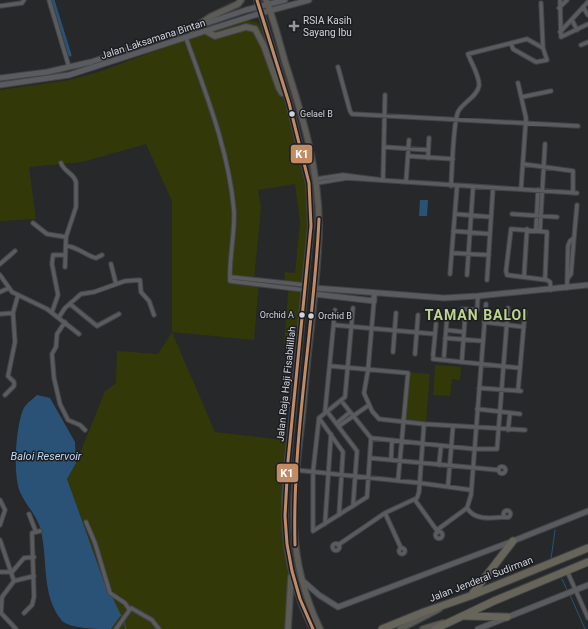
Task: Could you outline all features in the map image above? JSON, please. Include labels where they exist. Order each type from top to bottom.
[{"type":"highway","points":[[470,596],[512,542]]},
{"type":"highway","name":"Jalan Jenderal Sudirman","points":[[382,629],[470,596],[588,548]]},
{"type":"highway","points":[[435,629],[588,562]]},
{"type":"highway","points":[[463,616],[507,617]]},
{"type":"main road","points":[[191,30],[210,16],[238,4],[241,0]]},
{"type":"main road","name":"Jalan Raja Haji Fisabilillah","points":[[257,0],[286,94],[309,182],[311,226],[285,509],[286,538],[291,571],[299,598],[313,629]]},
{"type":"main road","name":"Jalan Raja Haji Fisabilillah","points":[[267,2],[297,100],[316,181],[319,209],[315,291],[296,470],[294,530],[301,579],[309,605],[320,629]]},
{"type":"main road","points":[[206,31],[215,36],[246,27],[255,29],[264,46],[278,88],[282,93],[286,94]]},
{"type":"main road","points":[[311,210],[319,209]]},
{"type":"main road","points":[[307,261],[317,262]]},
{"type":"main road","points":[[294,401],[304,402]]},
{"type":"main road","points":[[288,629],[291,571]]},
{"type":"main road","points":[[400,629],[424,618],[447,604]]},
{"type":"main road","points":[[422,629],[450,622]]},
{"type":"street","points":[[0,6],[22,3],[24,0]]},
{"type":"street","points":[[49,0],[69,67]]},
{"type":"street","name":"Jalan Laksamana Bintan","points":[[0,85],[69,75],[92,65],[259,7],[267,2],[285,0]]},
{"type":"street","name":"Jalan Laksamana Bintan","points":[[0,78],[47,72],[69,67],[92,65],[186,38],[261,13],[308,0]]},
{"type":"street","points":[[560,0],[560,32],[562,37],[588,24]]},
{"type":"street","points":[[559,8],[567,0]]},
{"type":"street","points":[[560,32],[588,2]]},
{"type":"street","points":[[511,43],[513,49],[536,62],[548,60],[543,48],[541,3]]},
{"type":"street","points":[[583,7],[588,15]]},
{"type":"street","points":[[572,20],[577,30]]},
{"type":"street","points":[[186,38],[206,92],[225,156],[234,218],[230,277],[231,282],[305,288]]},
{"type":"street","points":[[451,186],[456,120],[458,112],[479,86],[478,78],[468,54],[527,39],[543,48]]},
{"type":"street","points":[[582,45],[588,42]]},
{"type":"street","points":[[338,66],[351,113],[386,117],[578,126]]},
{"type":"street","points":[[518,83],[525,112],[521,189]]},
{"type":"street","points":[[522,97],[551,91]]},
{"type":"street","points":[[383,180],[386,117],[385,95]]},
{"type":"street","points":[[428,158],[429,138]]},
{"type":"street","points":[[406,182],[409,140]]},
{"type":"street","points":[[538,230],[540,190],[544,166],[545,144]]},
{"type":"street","points":[[384,147],[428,150]]},
{"type":"street","points":[[408,156],[453,160]]},
{"type":"street","points":[[61,163],[62,168],[75,178],[76,182],[76,207],[66,237],[64,267]]},
{"type":"street","points":[[316,181],[343,175],[457,187],[521,189],[575,193],[573,171],[522,164]]},
{"type":"street","points":[[450,274],[457,187]]},
{"type":"street","points":[[467,275],[473,188]]},
{"type":"street","points":[[487,280],[493,188]]},
{"type":"street","points":[[566,288],[568,278],[566,270],[568,246],[570,241],[574,238],[577,205]]},
{"type":"street","points":[[454,214],[491,217]]},
{"type":"street","points":[[512,214],[557,217]]},
{"type":"street","points":[[33,223],[47,234],[66,237]]},
{"type":"street","points":[[545,279],[548,245],[547,232],[513,228],[510,230],[506,271],[509,276],[545,279],[550,282],[551,290]]},
{"type":"street","points":[[524,277],[527,229]]},
{"type":"street","points":[[453,231],[490,234]]},
{"type":"street","points":[[548,245],[553,245]]},
{"type":"street","points":[[66,246],[73,246],[81,252],[96,258],[102,255]]},
{"type":"street","points":[[0,264],[15,251]]},
{"type":"street","points":[[452,253],[489,255]]},
{"type":"street","points":[[52,312],[58,295],[52,264],[53,255],[65,255]]},
{"type":"street","points":[[111,264],[116,284]]},
{"type":"street","points":[[0,275],[9,288],[18,295],[52,312],[79,334]]},
{"type":"street","points":[[58,317],[65,308],[81,294],[92,293],[125,281],[142,280],[141,292],[149,301],[154,315]]},
{"type":"street","points":[[315,291],[431,298],[551,290],[588,285]]},
{"type":"street","points":[[0,292],[9,288]]},
{"type":"street","points":[[315,291],[374,301]]},
{"type":"street","points":[[374,294],[368,370],[364,391],[369,405],[379,418],[424,424],[525,430]]},
{"type":"street","points":[[5,395],[14,386],[14,382],[8,376],[15,342],[13,313],[18,295]]},
{"type":"street","points":[[462,310],[477,310],[478,296]]},
{"type":"street","points":[[70,304],[97,326],[119,314]]},
{"type":"street","points":[[415,500],[437,531],[467,508],[471,490],[486,304]]},
{"type":"street","points":[[319,418],[327,413],[344,396],[354,308]]},
{"type":"street","points":[[371,438],[474,449],[498,449],[508,308]]},
{"type":"street","points":[[335,310],[327,413],[357,451],[353,506]]},
{"type":"street","points":[[479,388],[519,391],[525,312]]},
{"type":"street","points":[[0,314],[13,313]]},
{"type":"street","points":[[393,352],[396,313]]},
{"type":"street","points":[[444,356],[447,317],[451,313]]},
{"type":"street","points":[[415,354],[418,315]]},
{"type":"street","points":[[462,358],[465,318]]},
{"type":"street","points":[[65,322],[57,334],[56,347],[52,354],[54,378],[60,404],[68,420],[80,425],[85,430]]},
{"type":"street","points":[[484,322],[524,327]]},
{"type":"street","points":[[436,324],[433,358],[481,365],[520,368]]},
{"type":"street","points":[[334,325],[372,327],[435,334]]},
{"type":"street","points":[[446,330],[464,332]]},
{"type":"street","points":[[445,338],[483,341]]},
{"type":"street","points":[[330,366],[347,369],[408,373],[398,481]]},
{"type":"street","points":[[319,418],[313,472],[312,530],[325,524],[366,498],[369,477],[371,438],[343,403]]},
{"type":"street","points":[[338,425],[344,423],[369,405]]},
{"type":"street","points":[[477,409],[520,414]]},
{"type":"street","points":[[338,425],[350,412]]},
{"type":"street","points":[[508,430],[510,413]]},
{"type":"street","points":[[319,418],[344,452],[339,515]]},
{"type":"street","points":[[342,419],[344,423]]},
{"type":"street","points":[[338,545],[385,513],[415,500],[419,494],[424,424]]},
{"type":"street","points":[[448,486],[453,426]]},
{"type":"street","points":[[325,524],[331,434]]},
{"type":"street","points":[[391,460],[392,440]]},
{"type":"street","points":[[439,465],[441,446]]},
{"type":"street","points":[[370,458],[449,467],[498,470]]},
{"type":"street","points":[[296,470],[448,486],[471,490]]},
{"type":"street","points":[[0,500],[5,510],[0,525]]},
{"type":"street","points":[[467,508],[471,513],[482,518],[505,517]]},
{"type":"street","points":[[301,579],[319,595],[338,607],[512,542],[588,511]]},
{"type":"street","points":[[385,513],[401,548]]},
{"type":"street","points":[[24,614],[34,599],[34,557],[32,533],[38,532],[29,514]]},
{"type":"street","points":[[86,522],[95,543],[110,593],[125,603],[129,609],[138,611],[147,616],[159,629]]},
{"type":"street","points":[[0,540],[7,565],[12,572],[14,581]]},
{"type":"street","points":[[0,572],[12,572],[24,558],[34,557]]},
{"type":"street","points":[[567,570],[588,618]]},
{"type":"street","points":[[16,629],[2,615],[2,598],[14,581],[34,576]]},
{"type":"street","points":[[478,629],[588,585]]},
{"type":"street","points":[[116,629],[129,609]]},
{"type":"green space","points":[[240,19],[257,22],[264,32],[308,182],[311,204],[299,345],[284,343],[289,283],[284,282],[285,272],[295,273],[300,222],[295,184],[258,190],[261,208],[254,280],[259,281],[254,340],[172,332],[172,201],[146,144],[82,162],[29,167],[36,219],[0,221],[0,90],[69,80],[96,73]]},
{"type":"green space","points":[[172,332],[215,432],[292,441],[287,518],[292,586],[292,607],[289,629],[111,629],[120,615],[102,576],[67,479],[76,463],[105,391],[116,383],[117,351],[158,354]]},
{"type":"green space","points":[[435,365],[461,367],[460,380],[452,379],[450,396],[433,395]]},
{"type":"green space","points":[[409,372],[430,374],[426,422],[404,420]]},
{"type":"water","points":[[420,200],[428,200],[427,216],[419,216]]},
{"type":"water","name":"Baloi Reservoir","points":[[37,395],[50,398],[75,442],[76,463],[67,479],[102,576],[121,615],[111,629],[85,628],[67,624],[62,621],[55,611],[51,600],[46,578],[41,531],[37,520],[21,494],[18,486],[16,465],[18,428],[23,410],[25,406]]},
{"type":"waterway","points":[[53,0],[70,55]]},
{"type":"waterway","points":[[551,559],[555,530]]},
{"type":"waterway","points":[[562,579],[567,590]]},
{"type":"waterway","points":[[570,595],[585,629]]},
{"type":"waterway","points":[[124,622],[126,629]]},
{"type":"transit line","name":"K1","points":[[257,0],[289,103],[309,183],[311,226],[288,461],[285,516],[287,544],[292,571],[300,599],[313,629]]},
{"type":"transit line","name":"K1","points":[[295,545],[297,463],[313,301],[319,219]]},
{"type":"place","name":"RSIA Kasih Sayang Ibu","points":[[294,26]]},
{"type":"place","name":"Gelael B","points":[[292,114]]},
{"type":"place","name":"Orchid A","points":[[302,315]]},
{"type":"place","name":"Orchid B","points":[[311,316]]},
{"type":"district","name":"TAMAN BALOI","points":[[476,315]]}]
